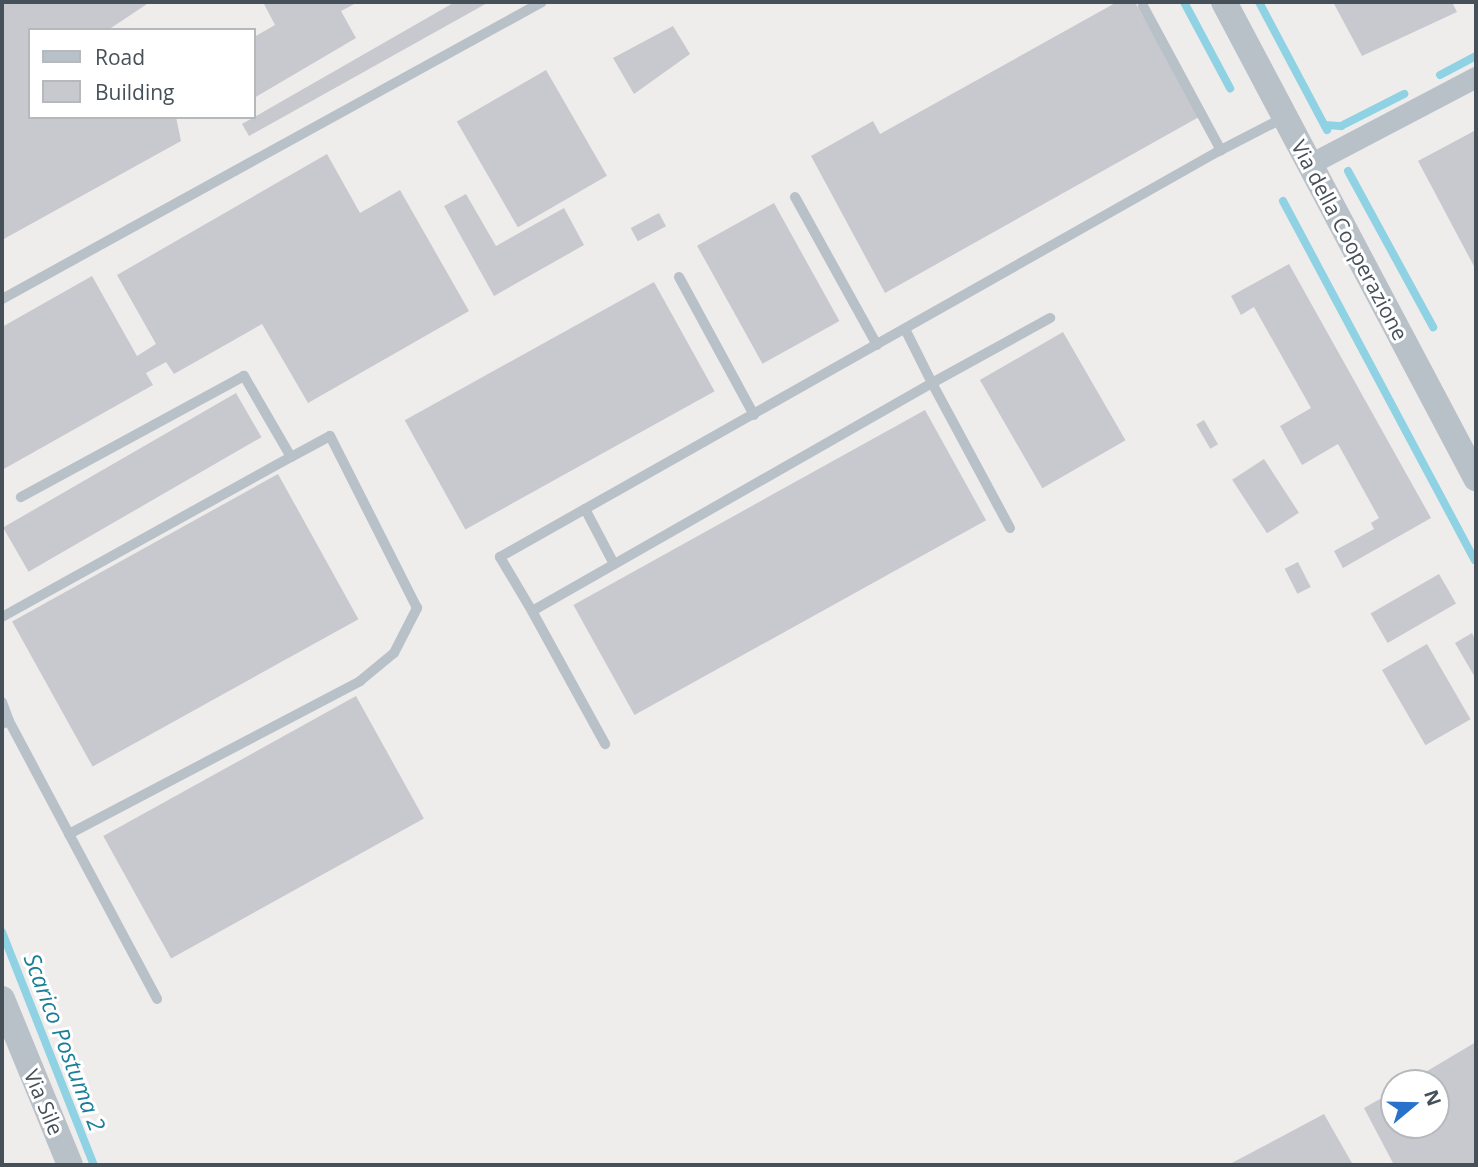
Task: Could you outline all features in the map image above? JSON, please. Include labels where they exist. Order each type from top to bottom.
[{"type":"street","name":"Via della Cooperazione","points":[[1224,2],[1476,478]]},
{"type":"street","points":[[1310,164],[1476,77]]},
{"type":"street","name":"Via Sile","points":[[2,999],[71,1165]]},
{"type":"lane","points":[[2,299],[542,2]]},
{"type":"lane","points":[[1143,6],[1221,150]]},
{"type":"lane","points":[[604,744],[500,557],[1221,150],[1285,117]]},
{"type":"lane","points":[[795,197],[877,345]]},
{"type":"lane","points":[[680,277],[754,415]]},
{"type":"lane","points":[[532,611],[1050,318]]},
{"type":"lane","points":[[905,329],[1010,528]]},
{"type":"lane","points":[[21,497],[244,376],[291,457]]},
{"type":"lane","points":[[2,617],[330,436],[417,608],[394,653],[360,681],[69,834]]},
{"type":"lane","points":[[585,509],[614,564]]},
{"type":"lane","points":[[2,702],[5,722],[69,834],[157,999]]},
{"type":"building","points":[[2,2],[150,2],[111,28],[28,28],[28,119],[176,119],[181,141],[2,240]]},
{"type":"building","points":[[263,2],[358,2],[341,11],[356,38],[256,97],[256,36],[275,25]]},
{"type":"building","points":[[455,2],[489,2],[249,136],[242,124],[256,119],[256,116]]},
{"type":"building","points":[[1117,2],[1135,2],[1199,117],[885,293],[811,156],[873,121],[880,134]]},
{"type":"building","points":[[1333,2],[1452,2],[1457,12],[1362,56]]},
{"type":"building","points":[[673,26],[690,54],[634,94],[613,58]]},
{"type":"building","points":[[546,70],[607,176],[518,227],[457,122]]},
{"type":"building","points":[[1476,130],[1476,270],[1418,161]]},
{"type":"building","points":[[327,154],[360,213],[400,190],[469,311],[308,403],[262,324],[174,374],[166,362],[146,373],[153,385],[2,470],[2,327],[92,276],[137,356],[156,344],[117,275]]},
{"type":"building","points":[[466,194],[496,246],[564,208],[584,245],[494,296],[444,206]]},
{"type":"building","points":[[774,203],[839,321],[762,364],[697,246]]},
{"type":"building","points":[[659,213],[666,226],[638,241],[631,228]]},
{"type":"building","points":[[1289,264],[1431,518],[1343,568],[1334,551],[1374,529],[1371,523],[1379,518],[1338,444],[1302,465],[1280,426],[1311,408],[1254,307],[1241,315],[1231,296]]},
{"type":"building","points":[[654,282],[715,391],[465,529],[405,420]]},
{"type":"building","points":[[1063,332],[1126,440],[1042,488],[980,380]]},
{"type":"building","points":[[236,393],[262,437],[29,572],[3,528]]},
{"type":"building","points":[[925,410],[986,520],[634,715],[573,605]]},
{"type":"building","points":[[1204,420],[1218,444],[1210,449],[1196,424]]},
{"type":"building","points":[[1264,459],[1299,513],[1267,533],[1232,480]]},
{"type":"building","points":[[278,474],[358,619],[93,767],[12,621]]},
{"type":"building","points":[[1298,562],[1311,587],[1297,594],[1285,569]]},
{"type":"building","points":[[1439,574],[1456,603],[1388,643],[1371,614]]},
{"type":"building","points":[[1472,633],[1476,641],[1476,679],[1455,643]]},
{"type":"building","points":[[1427,644],[1470,719],[1425,745],[1382,670]]},
{"type":"building","points":[[356,696],[424,818],[171,959],[103,836]]},
{"type":"building","points":[[1476,1042],[1476,1165],[1394,1165],[1380,1139],[1450,1139],[1450,1069],[1431,1069]]},
{"type":"building","points":[[1380,1099],[1380,1138],[1364,1108]]},
{"type":"building","points":[[1324,1114],[1353,1165],[1228,1165]]},
{"type":"waterway","points":[[1184,2],[1230,88]]},
{"type":"waterway","points":[[1259,2],[1327,130]]},
{"type":"waterway","points":[[1440,75],[1476,56]]},
{"type":"waterway","points":[[1325,125],[1341,126],[1404,94]]},
{"type":"waterway","points":[[1348,171],[1433,327]]},
{"type":"waterway","points":[[1283,201],[1475,560]]},
{"type":"waterway","name":"Scarico Postuma 2","points":[[2,932],[94,1165]]}]
